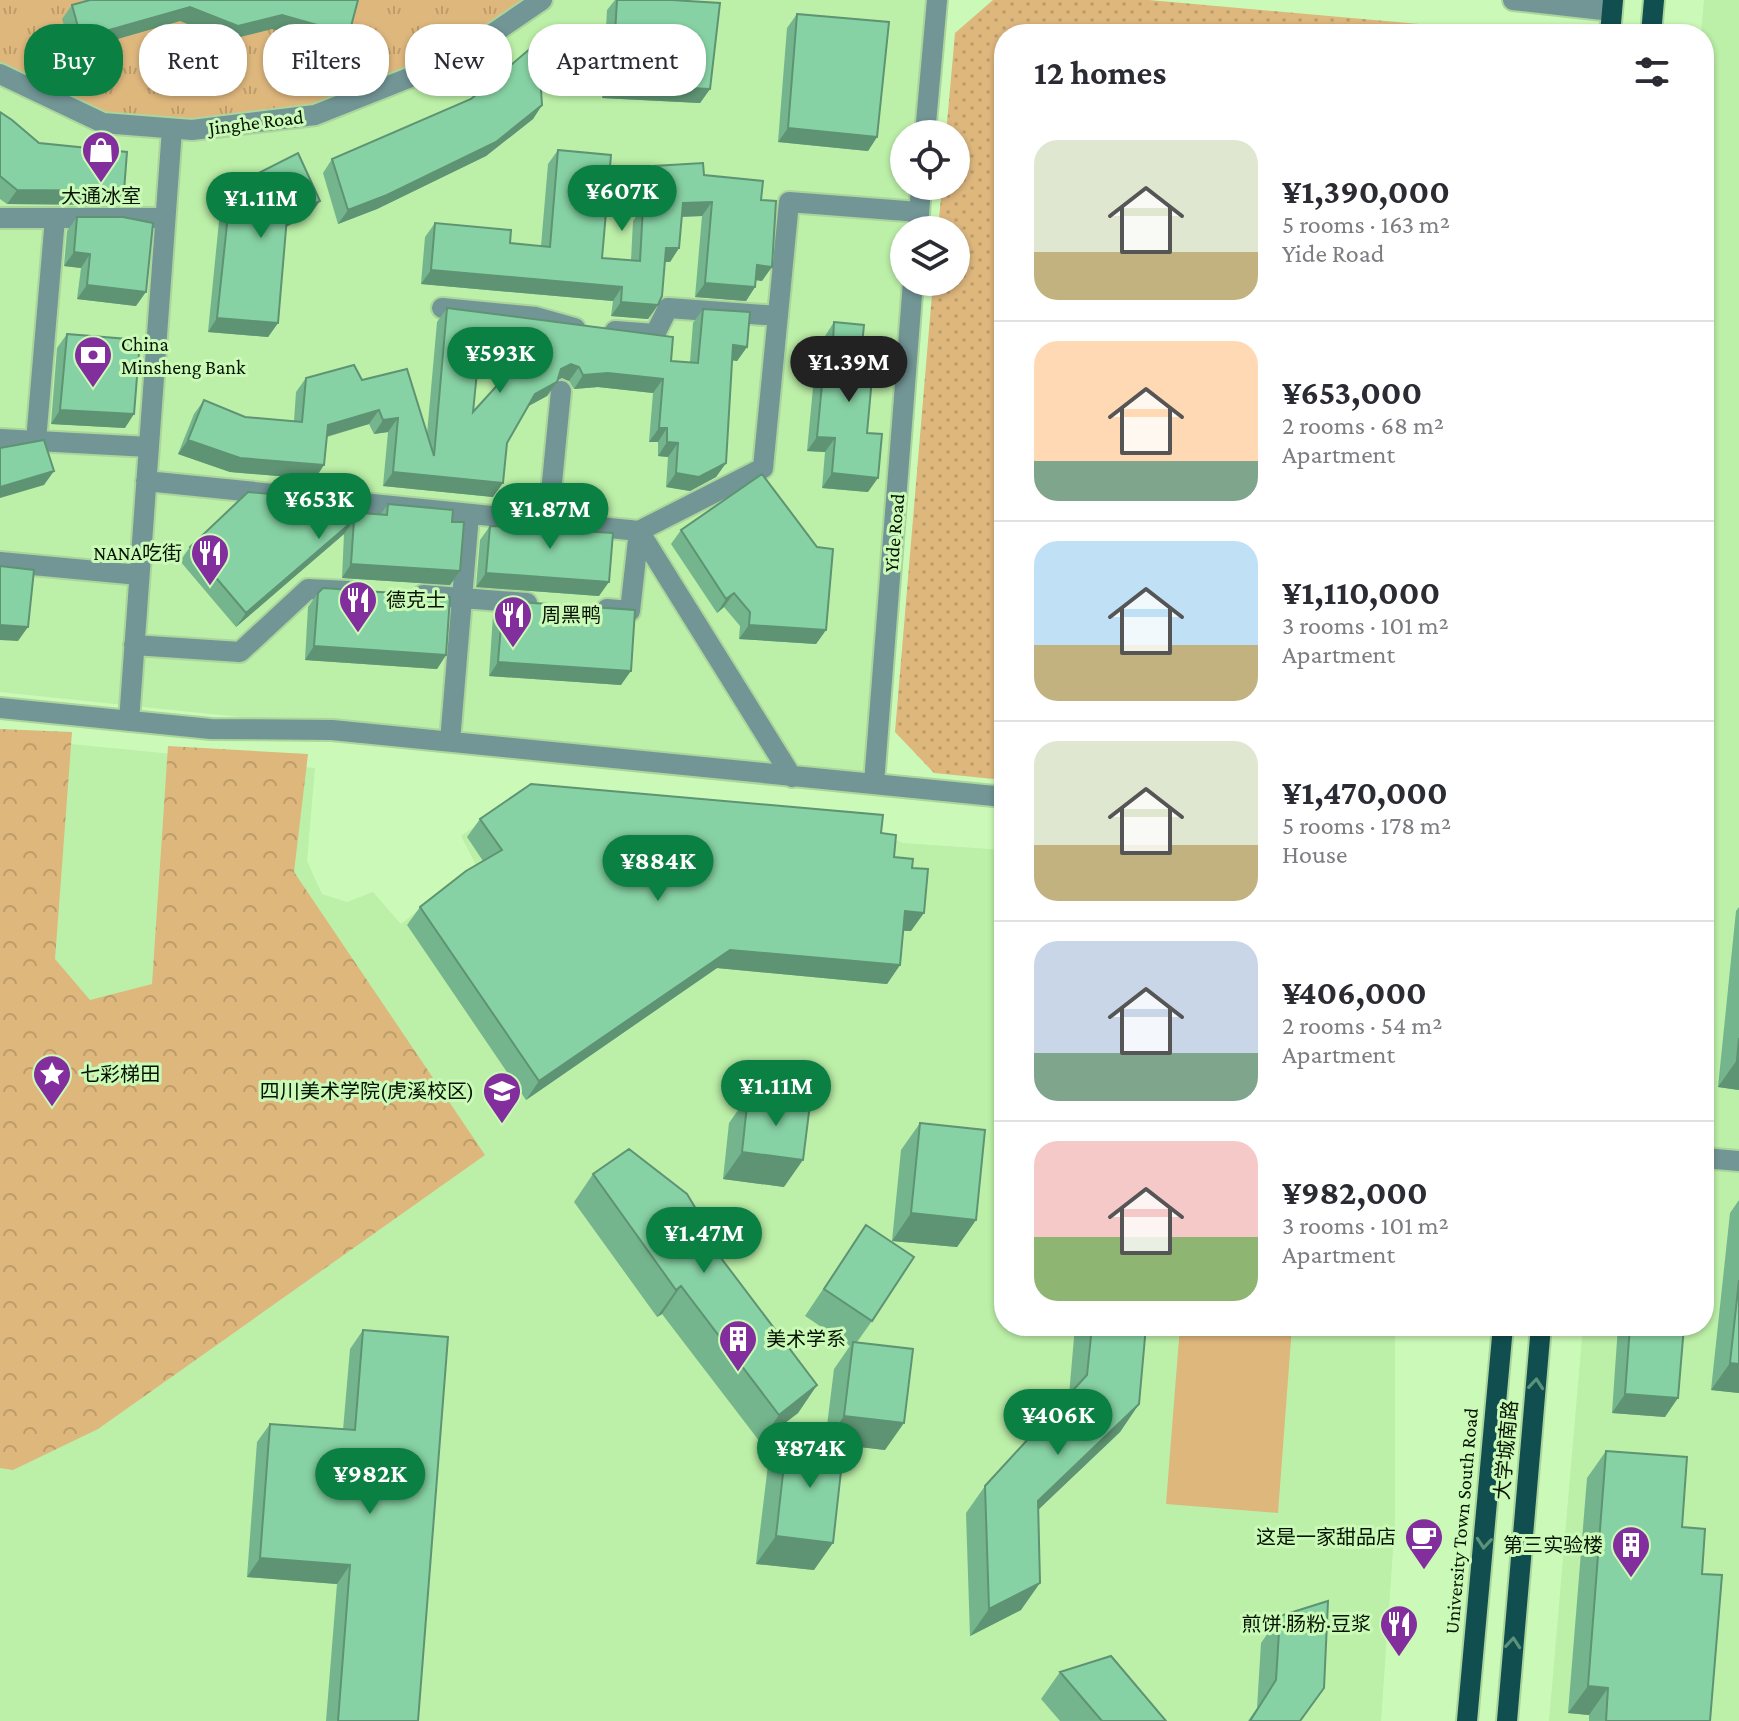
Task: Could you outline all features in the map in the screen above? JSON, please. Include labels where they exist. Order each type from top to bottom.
[{"type":"main road","points":[[1652,24],[1654,0]]},
{"type":"main road","name":"University Town South Road","points":[[1467,1721],[1502,1336]]},
{"type":"main road","name":"大学城南路","points":[[1507,1721],[1540,1336]]},
{"type":"street","name":"Jinghe Road","points":[[0,74],[103,123],[192,130],[315,115],[454,60],[542,0]]},
{"type":"street","points":[[926,120],[937,0]]},
{"type":"street","points":[[1513,0],[1613,5]]},
{"type":"street","points":[[129,721],[172,129]]},
{"type":"street","points":[[146,481],[639,531],[763,468],[789,202],[890,217]]},
{"type":"street","points":[[0,218],[165,218]]},
{"type":"street","points":[[36,441],[55,218]]},
{"type":"street","name":"Yide Road","points":[[874,783],[912,296]]},
{"type":"street","points":[[442,308],[536,317],[567,332],[655,334],[668,308],[778,316]]},
{"type":"street","points":[[548,523],[561,391]]},
{"type":"street","points":[[0,439],[149,447]]},
{"type":"street","points":[[450,741],[469,515]]},
{"type":"street","points":[[584,607],[630,611],[639,531]]},
{"type":"street","points":[[639,531],[792,777]]},
{"type":"street","points":[[0,562],[139,575]]},
{"type":"street","points":[[134,645],[240,652],[308,589],[370,592]]},
{"type":"street","points":[[401,594],[554,605]]},
{"type":"street","points":[[0,708],[211,729],[332,730],[994,796]]},
{"type":"street","points":[[1714,1159],[1739,1161]]},
{"type":"shaded area","points":[[542,0],[937,0],[928,120],[890,120],[890,200],[921,200],[920,216],[890,216],[890,296],[903,296],[874,783],[0,692],[0,74],[24,71],[24,96],[123,96],[123,57],[139,55],[139,96],[247,96],[247,40],[263,38],[263,96],[389,96],[389,24],[366,24]]},
{"type":"shaded area","points":[[1704,0],[1739,0],[1739,1721],[1549,1721],[1582,1336],[1714,1336],[1714,24],[1702,24]]},
{"type":"shaded area","name":"四川美术学院(虎溪校区)","points":[[0,737],[315,768],[307,861],[322,894],[347,902],[373,892],[401,924],[476,865],[461,836],[523,792],[831,810],[903,843],[994,849],[994,1336],[1395,1336],[1395,1522],[1381,1721],[0,1721]]},
{"type":"green space","points":[[0,0],[542,0],[507,24],[405,24],[405,79],[389,86],[389,24],[263,24],[263,96],[363,96],[315,115],[192,130],[103,123],[46,96],[123,96],[123,24],[24,24],[24,85],[0,74]]},
{"type":"green space","points":[[993,0],[1149,0],[1419,24],[994,24],[994,779],[934,773],[895,732],[932,296],[970,296],[970,216],[939,216],[941,200],[970,200],[970,120],[947,120],[955,33]]},
{"type":"green space","points":[[0,729],[72,732],[55,959],[90,1000],[152,984],[168,746],[308,754],[294,872],[485,1155],[98,1429],[13,1470],[0,1468]]},
{"type":"green space","points":[[1179,1336],[1291,1336],[1278,1513],[1166,1504]]},
{"type":"building","points":[[90,0],[358,0],[352,24],[314,24],[282,15],[233,24],[190,7],[123,26],[77,24],[72,5]]},
{"type":"building","points":[[617,0],[720,3],[710,89],[706,89],[706,24],[616,24]]},
{"type":"building","points":[[797,14],[889,22],[877,137],[788,128]]},
{"type":"building","points":[[528,51],[528,96],[541,96],[542,105],[496,142],[387,195],[348,210],[332,159],[475,96],[512,96],[512,64]]},
{"type":"building","points":[[0,112],[39,143],[127,152],[124,191],[17,190],[0,176]]},
{"type":"building","points":[[558,150],[611,155],[602,258],[640,261],[643,207],[659,210],[654,166],[703,163],[704,175],[763,181],[761,200],[776,201],[772,267],[757,265],[755,287],[705,283],[712,202],[683,203],[679,248],[666,248],[662,296],[658,305],[621,302],[622,287],[431,270],[435,223],[511,230],[510,243],[550,247]]},
{"type":"building","points":[[298,153],[320,201],[287,217],[278,323],[217,318],[231,187]]},
{"type":"building","points":[[77,217],[123,217],[153,223],[146,292],[87,285],[90,254],[74,252]]},
{"type":"building","points":[[447,308],[673,337],[671,361],[698,363],[703,309],[750,312],[747,347],[733,345],[726,463],[699,477],[676,473],[678,443],[667,442],[667,428],[659,428],[663,379],[608,373],[583,375],[579,367],[571,364],[561,369],[557,382],[535,394],[507,443],[503,483],[393,472],[398,418],[383,420],[379,410],[328,425],[324,465],[240,458],[188,440],[204,400],[245,417],[302,422],[306,378],[354,365],[362,380],[407,369],[434,456]],"holes":[[[480,342],[533,346],[473,412]]]},
{"type":"building","points":[[834,322],[864,325],[861,355],[874,356],[867,433],[882,434],[878,478],[832,473],[835,438],[817,437],[826,342],[833,342]]},
{"type":"building","points":[[67,334],[140,340],[134,414],[60,410]]},
{"type":"building","points":[[44,440],[54,471],[0,487],[0,448]]},
{"type":"building","points":[[762,474],[817,547],[833,549],[826,630],[749,625],[750,612],[734,593],[726,599],[681,530]]},
{"type":"building","points":[[248,492],[335,500],[335,511],[387,515],[388,504],[453,510],[452,522],[464,522],[460,571],[351,564],[354,520],[246,613],[190,547]]},
{"type":"building","points":[[517,517],[581,523],[581,531],[613,533],[609,582],[486,573],[490,526],[516,527]]},
{"type":"building","points":[[0,566],[34,570],[28,627],[0,625]]},
{"type":"building","points":[[323,588],[450,597],[446,655],[314,646],[318,593]]},
{"type":"building","points":[[503,601],[635,610],[631,671],[498,662]]},
{"type":"building","points":[[531,784],[883,815],[881,833],[896,835],[894,857],[913,859],[912,868],[928,869],[924,913],[905,911],[900,965],[730,950],[539,1081],[420,907],[466,871],[502,850],[480,819]]},
{"type":"building","points":[[748,1096],[810,1104],[803,1160],[742,1152]]},
{"type":"building","points":[[920,1123],[985,1130],[976,1220],[911,1213]]},
{"type":"building","points":[[629,1149],[687,1194],[724,1256],[721,1258],[817,1385],[779,1415],[681,1286],[676,1290],[593,1174]]},
{"type":"building","points":[[866,1225],[914,1257],[872,1321],[824,1289]]},
{"type":"building","points":[[1739,1280],[1739,1364],[1730,1363]]},
{"type":"building","points":[[363,1330],[448,1337],[418,1721],[338,1721],[350,1565],[260,1558],[270,1424],[355,1430]]},
{"type":"building","points":[[1091,1336],[1145,1336],[1139,1404],[1038,1501],[1040,1583],[989,1609],[985,1486],[1087,1375]]},
{"type":"building","points":[[1629,1336],[1683,1336],[1678,1398],[1625,1394]]},
{"type":"building","points":[[853,1342],[913,1349],[904,1423],[844,1416]]},
{"type":"building","points":[[787,1438],[844,1444],[833,1543],[776,1536]]},
{"type":"building","name":"第三实验楼","points":[[1606,1451],[1687,1457],[1682,1527],[1705,1529],[1702,1574],[1722,1575],[1710,1721],[1606,1721],[1608,1688],[1588,1686]]},
{"type":"building","points":[[1328,1601],[1324,1688],[1300,1721],[1250,1721],[1276,1680],[1280,1616]]},
{"type":"building","points":[[1111,1656],[1166,1721],[1102,1721],[1060,1672]]},
{"type":"place","name":"大通冰室","points":[[101,184]]},
{"type":"place","name":"China Minsheng Bank","points":[[93,389]]},
{"type":"place","name":"NANA吃街","points":[[210,587]]},
{"type":"place","name":"德克士","points":[[358,634]]},
{"type":"place","name":"周黑鸭","points":[[513,649]]},
{"type":"place","name":"七彩梯田","points":[[52,1108]]},
{"type":"place","name":"四川美术学院(虎溪校区)","points":[[502,1125]]},
{"type":"place","name":"美术学系","points":[[738,1373]]},
{"type":"place","name":"这是一家甜品店","points":[[1424,1571]]},
{"type":"place","name":"第三实验楼","points":[[1631,1579]]},
{"type":"place","name":"煎饼·肠粉·豆浆","points":[[1399,1658]]}]
